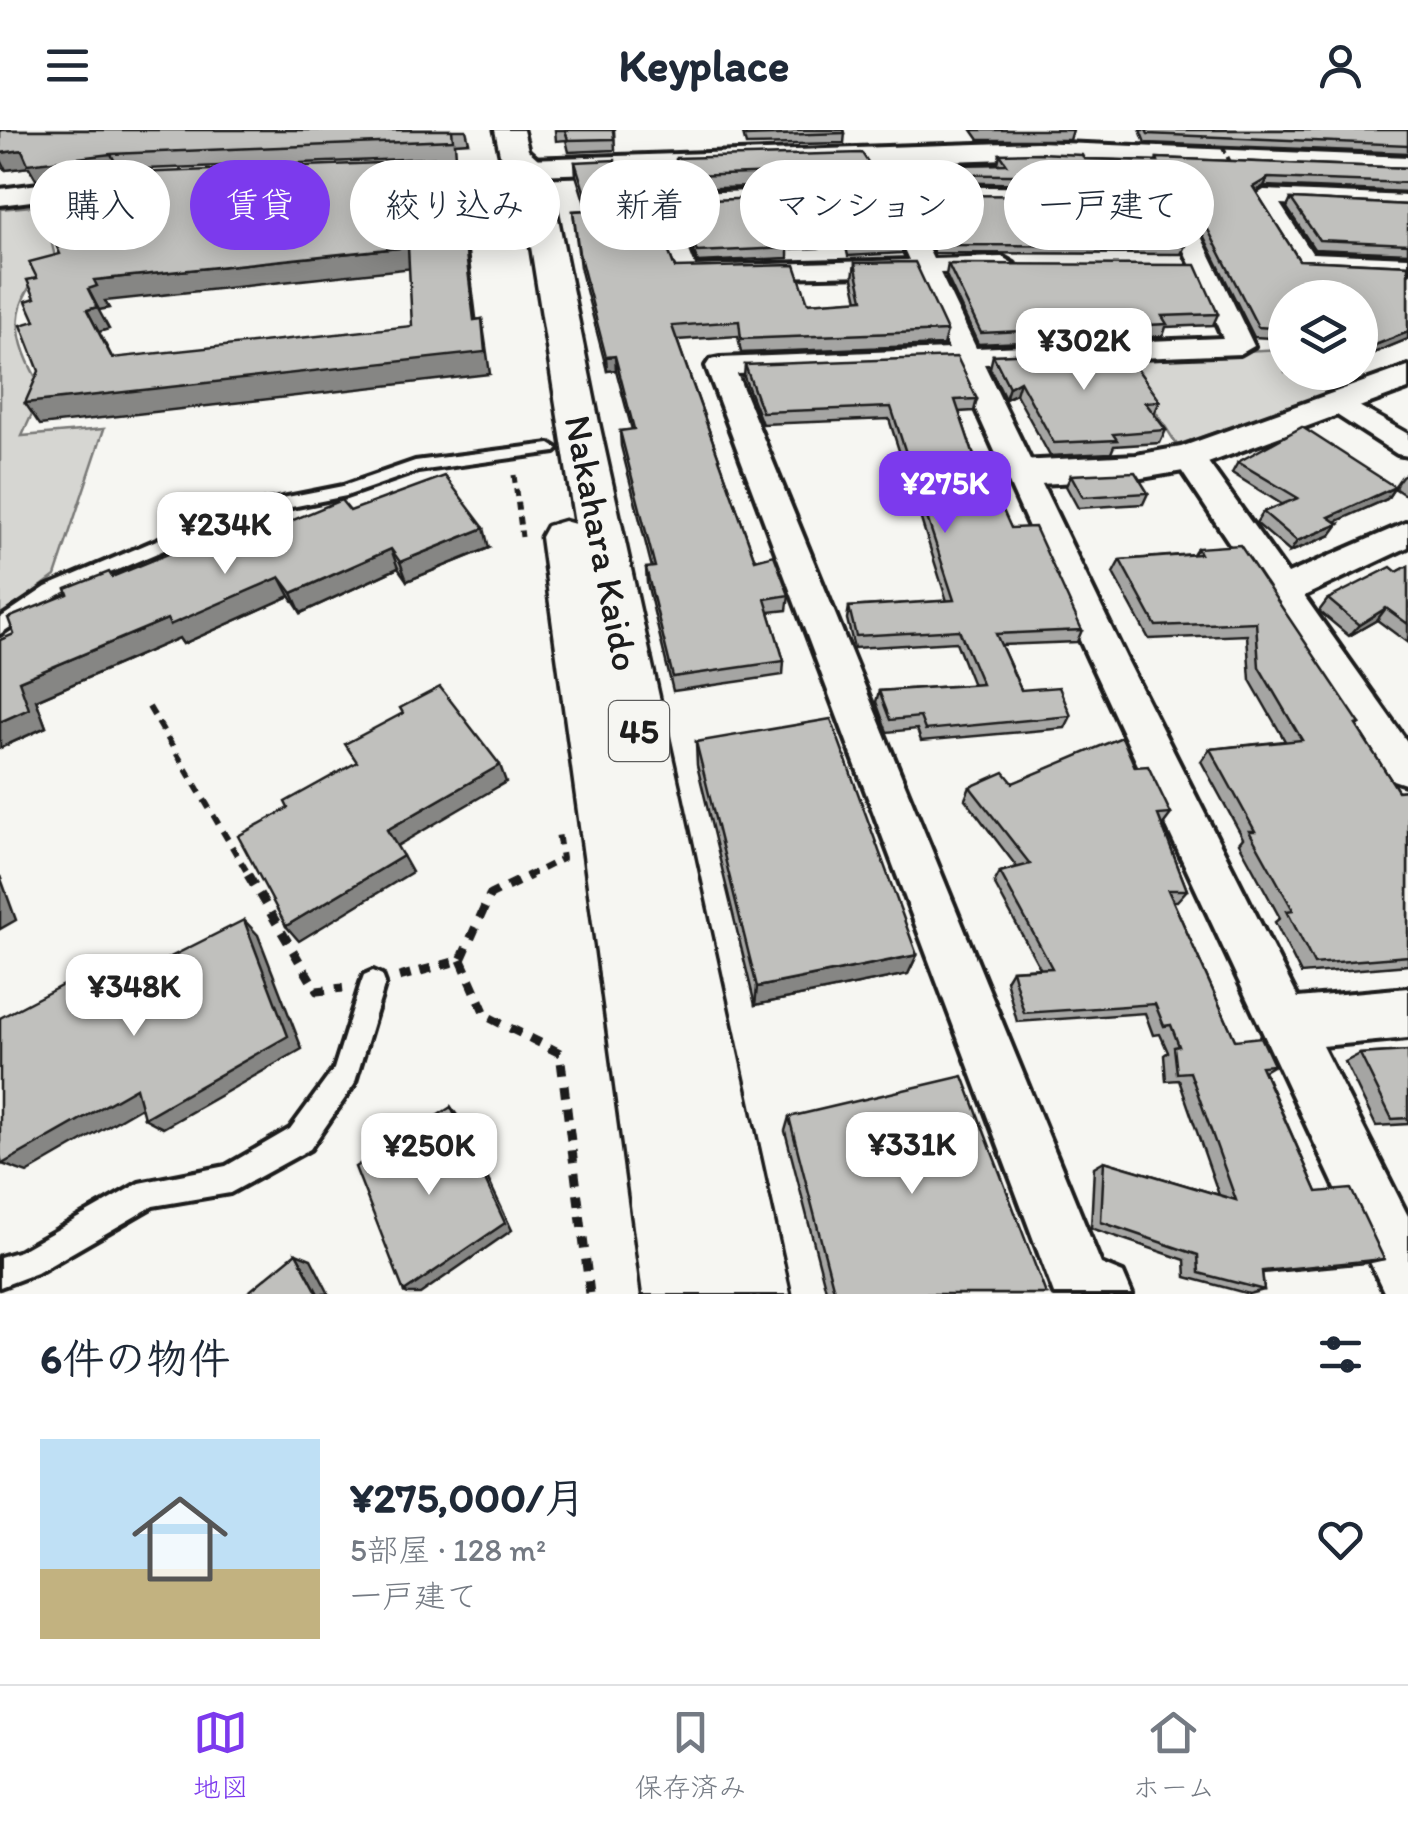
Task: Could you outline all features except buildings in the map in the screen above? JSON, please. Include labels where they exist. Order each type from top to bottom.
[{"type":"main road","name":"Nakahara Kaido","points":[[534,250],[578,422],[750,1294]]},
{"type":"main road","name":"Nakahara Kaido","points":[[518,266],[530,451],[684,1294]]},
{"type":"street","points":[[867,142],[1408,164]]},
{"type":"street","points":[[560,163],[867,142],[1113,142],[1408,154]]},
{"type":"street","points":[[0,187],[132,171],[350,168]]},
{"type":"street","points":[[0,197],[118,182],[350,173]]},
{"type":"street","points":[[984,193],[1170,194],[1240,346],[720,366],[1081,1287],[1102,1294]]},
{"type":"street","points":[[1408,202],[1264,197],[1304,260],[1408,264]]},
{"type":"street","points":[[740,198],[658,201],[686,274],[923,264],[1035,264]]},
{"type":"street","points":[[916,250],[1284,1026],[1408,1278]]},
{"type":"street","points":[[1166,265],[1204,265]]},
{"type":"street","points":[[1020,472],[1136,466],[1189,458],[1408,377]]},
{"type":"street","points":[[1336,402],[1408,447]]},
{"type":"street","points":[[1189,458],[1404,758]]},
{"type":"street","points":[[1282,591],[1408,533]]},
{"type":"street","points":[[1284,1026],[1408,1013]]},
{"type":"lane","points":[[0,626],[52,591],[238,512],[346,491],[415,466],[530,451]]},
{"type":"lane","points":[[0,1272],[27,1263],[149,1193],[230,1179],[300,1139],[345,1076],[374,984]]},
{"type":"path","points":[[1214,130],[1231,164]]},
{"type":"path","points":[[524,550],[530,451]]},
{"type":"path","points":[[149,708],[317,991],[374,984],[461,960]]},
{"type":"path","points":[[557,820],[562,859],[490,895],[461,960],[486,1016],[560,1053],[590,1294]]},
{"type":"shaded area","points":[[30,206],[30,250],[53,250],[55,257],[39,273],[21,305],[24,353],[43,390],[22,436],[104,429],[55,576],[0,617],[0,209]]},
{"type":"shaded area","points":[[1268,350],[1268,390],[1341,390],[1177,445],[1121,357]]}]
